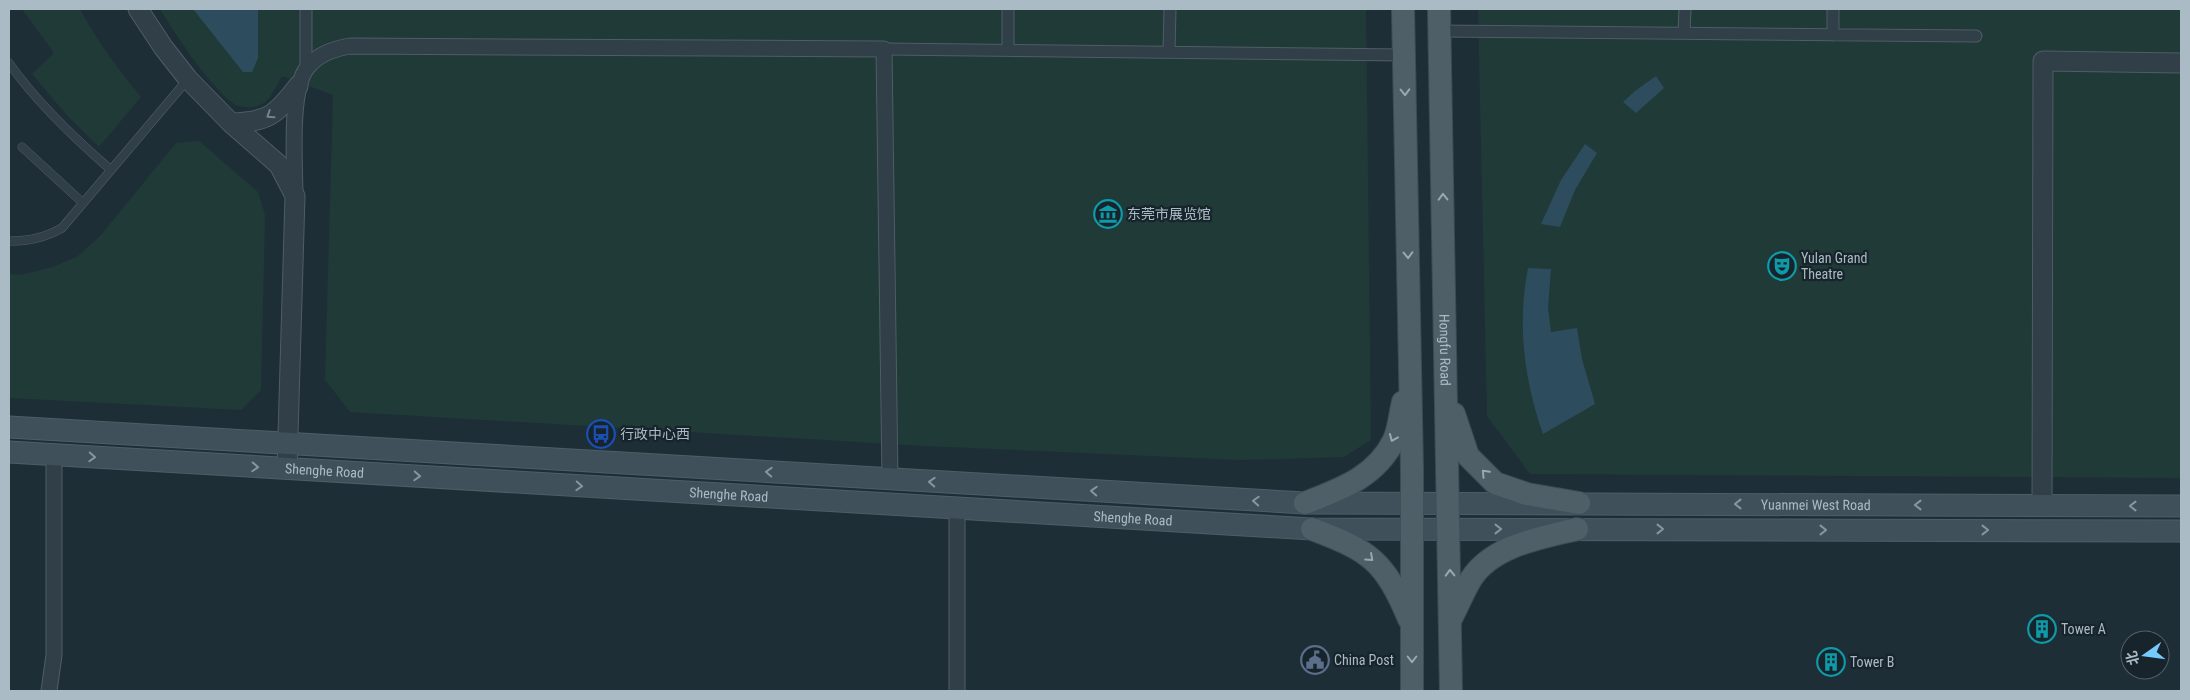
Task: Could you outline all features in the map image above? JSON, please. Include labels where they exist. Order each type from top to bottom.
[{"type":"main road","points":[[1403,9],[1412,503],[1412,691]]},
{"type":"main road","name":"Hongfu Road","points":[[1439,9],[1451,691]]},
{"type":"main road","points":[[1446,368],[1454,417],[1468,456],[1495,483],[1526,494],[1579,504]]},
{"type":"main road","points":[[1305,503],[1349,486],[1373,470],[1394,440],[1410,374]]},
{"type":"main road","name":"Shenghe Road","points":[[9,427],[1305,503],[1449,503]]},
{"type":"main road","name":"Shenghe Road","points":[[9,452],[1312,529],[1449,529]]},
{"type":"main road","name":"Yuanmei West Road","points":[[1449,503],[2181,506]]},
{"type":"main road","points":[[1312,529],[1349,543],[1368,555],[1388,575],[1412,626]]},
{"type":"main road","name":"Yuanmei West Road","points":[[1449,529],[2181,531]]},
{"type":"main road","points":[[1450,620],[1472,578],[1489,560],[1529,540],[1577,529]]},
{"type":"street","points":[[138,9],[188,79],[231,124],[279,165],[295,196]]},
{"type":"street","points":[[288,468],[296,108],[302,77],[306,9]]},
{"type":"street","points":[[1008,9],[1008,50]]},
{"type":"street","points":[[1169,52],[1170,9]]},
{"type":"street","points":[[1684,33],[1685,9]]},
{"type":"street","points":[[1833,9],[1833,35]]},
{"type":"street","points":[[1439,31],[1976,36]]},
{"type":"street","points":[[231,124],[260,121],[273,114],[286,102],[317,58],[332,50],[350,46],[1008,50],[1404,55]]},
{"type":"street","points":[[884,49],[890,480]]},
{"type":"street","points":[[2042,506],[2043,61],[2181,63]]},
{"type":"street","points":[[50,691],[54,656],[54,454]]},
{"type":"street","points":[[957,509],[957,691]]},
{"type":"lane","points":[[9,63],[23,83],[55,117],[83,146],[111,170]]},
{"type":"lane","points":[[9,241],[35,240],[48,236],[62,228],[188,79]]},
{"type":"lane","points":[[22,147],[83,203]]},
{"type":"green space","points":[[22,9],[80,9],[108,55],[141,97],[99,147],[65,113],[32,74],[54,53]]},
{"type":"green space","points":[[160,9],[1366,9],[1371,440],[1344,457],[1240,460],[926,446],[350,412],[325,380],[333,95],[282,76],[265,102],[253,107],[236,105],[227,99],[206,76]]},
{"type":"green space","points":[[1478,9],[2181,9],[2181,478],[1530,474],[1487,416]]},
{"type":"green space","points":[[199,141],[258,192],[265,215],[261,390],[241,410],[9,398],[9,274],[20,275],[53,267],[78,256],[101,235],[176,143]]},
{"type":"water","points":[[193,9],[258,9],[258,58],[252,72],[243,72]]},
{"type":"water","points":[[1656,76],[1664,88],[1636,113],[1623,102]]},
{"type":"water","points":[[1585,144],[1597,153],[1575,190],[1560,227],[1541,224],[1561,180]]},
{"type":"water","points":[[1528,268],[1551,269],[1548,308],[1551,332],[1577,328],[1582,359],[1595,404],[1543,434],[1531,393],[1524,352],[1523,310]]},
{"type":"place","name":"东莞市展览馆","points":[[1108,214]]},
{"type":"place","name":"Yulan Grand Theatre","points":[[1782,266]]},
{"type":"place","name":"行政中心西","points":[[601,434]]},
{"type":"place","name":"Tower A","points":[[2042,629]]},
{"type":"place","name":"China Post","points":[[1315,660]]},
{"type":"place","name":"Tower B","points":[[1831,662]]}]
